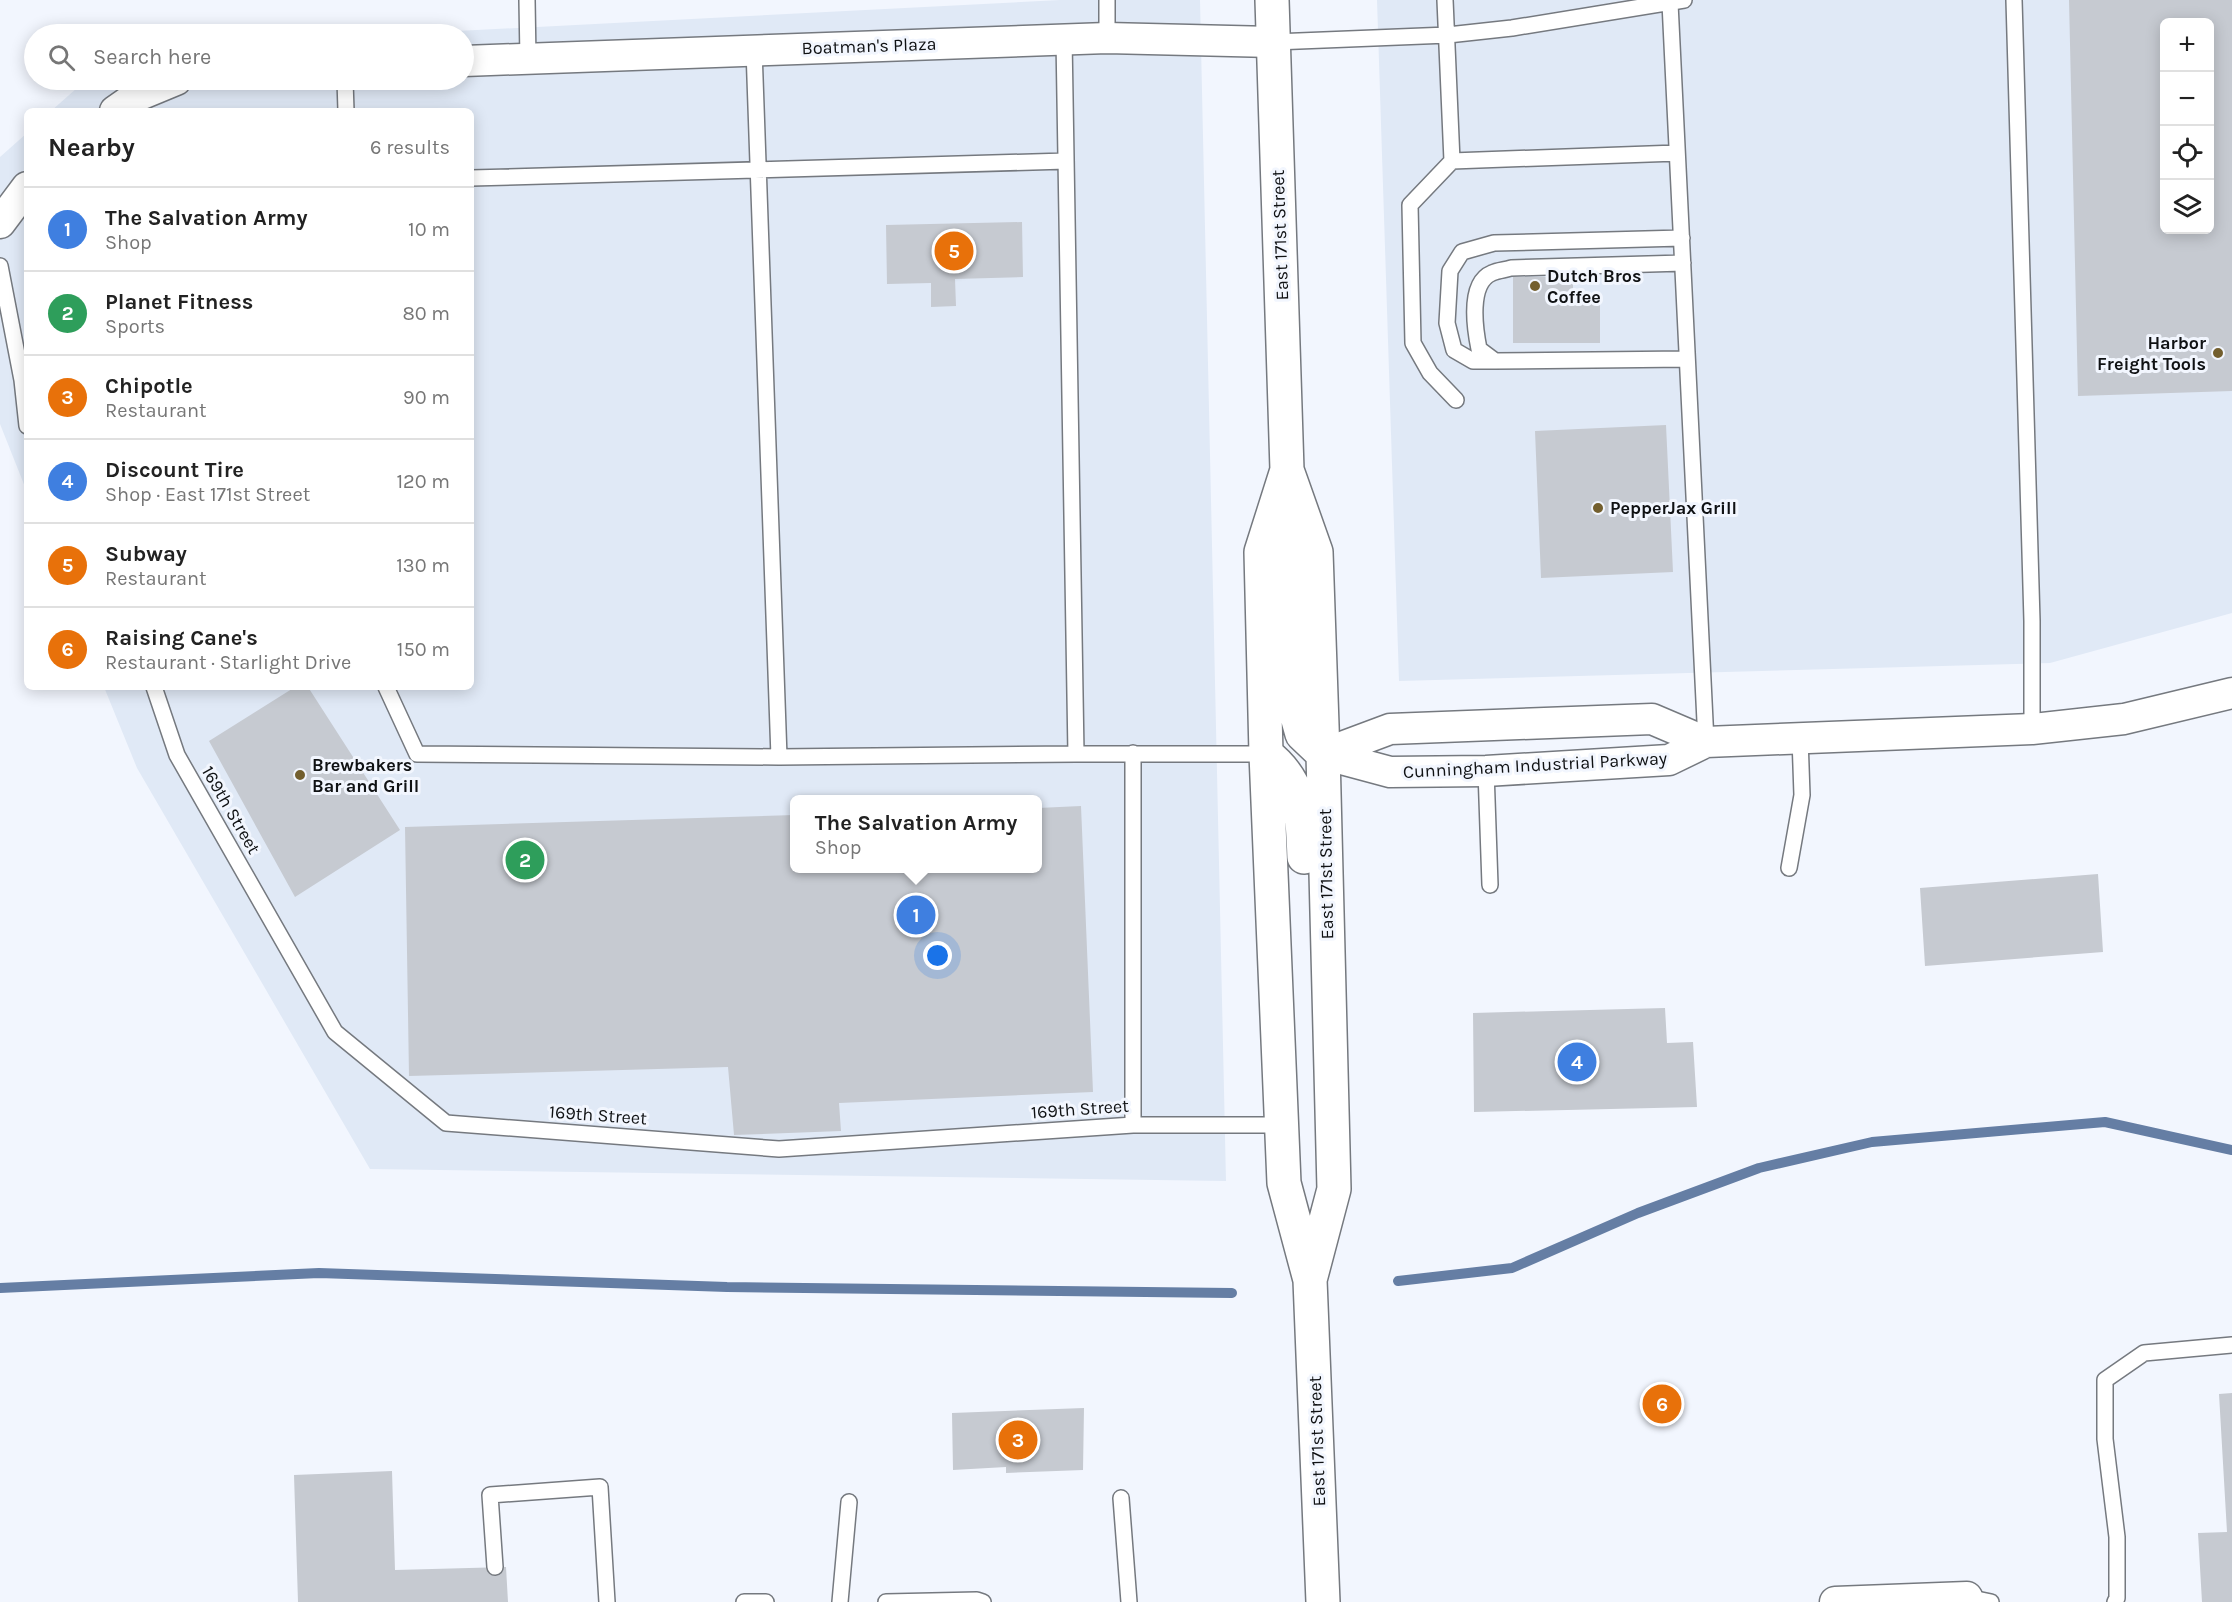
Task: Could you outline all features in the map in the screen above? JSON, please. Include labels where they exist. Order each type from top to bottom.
[{"type":"main road","name":"East 171st Street","points":[[1272,0],[1287,470],[1316,552],[1323,754],[1334,1188],[1310,1280]]},
{"type":"main road","name":"East 171st Street","points":[[1287,470],[1261,552],[1266,754],[1284,1183],[1310,1280],[1323,1602]]},
{"type":"main road","points":[[1266,754],[1280,765],[1295,787],[1302,816],[1310,1033],[1332,1111]]},
{"type":"street","name":"Boatman's Plaza","points":[[474,61],[1064,39],[1274,42]]},
{"type":"street","points":[[119,108],[135,97],[152,90]]},
{"type":"street","points":[[0,223],[24,191]]},
{"type":"street","name":"Cunningham Industrial Parkway","points":[[1323,754],[1390,772],[1486,771],[1669,760],[1706,742],[2032,729],[2124,718],[2232,693]]},
{"type":"street","name":"Cunningham Industrial Parkway","points":[[1323,754],[1390,729],[1653,719],[1706,742]]},
{"type":"street","points":[[1838,1602],[1974,1600]]},
{"type":"lane","points":[[527,0],[528,59]]},
{"type":"lane","points":[[1107,0],[1107,38]]},
{"type":"lane","points":[[1445,0],[1452,161]]},
{"type":"lane","points":[[2014,0],[2032,621],[2032,729]]},
{"type":"lane","points":[[1274,42],[1448,35],[1512,28],[1677,2],[1677,153],[1706,742]]},
{"type":"lane","points":[[1064,39],[1076,754]]},
{"type":"lane","points":[[754,50],[779,758]]},
{"type":"lane","points":[[345,90],[346,108]]},
{"type":"lane","points":[[1456,400],[1430,373],[1413,343],[1410,205],[1452,161],[1677,153]]},
{"type":"lane","points":[[474,178],[1066,161]]},
{"type":"lane","points":[[1682,238],[1494,243],[1462,252],[1450,271],[1447,323],[1454,350],[1473,361],[1687,359]]},
{"type":"lane","points":[[1495,362],[1479,349],[1474,325],[1477,291],[1490,273],[1511,268],[1683,263]]},
{"type":"lane","points":[[0,266],[24,398]]},
{"type":"lane","name":"169th Street","points":[[155,690],[177,755],[335,1032],[446,1124],[779,1149],[1132,1125],[1281,1125]]},
{"type":"lane","points":[[387,690],[417,754],[779,758],[1132,753],[1266,754]]},
{"type":"lane","points":[[1789,868],[1802,795],[1800,738]]},
{"type":"lane","points":[[1132,753],[1132,1125]]},
{"type":"lane","points":[[1486,771],[1490,885]]},
{"type":"lane","points":[[2115,1602],[2117,1598],[2117,1538],[2105,1439],[2105,1380],[2144,1353],[2232,1345]]},
{"type":"lane","points":[[495,1568],[490,1495],[600,1487],[607,1602]]},
{"type":"lane","points":[[1121,1497],[1129,1602]]},
{"type":"lane","points":[[840,1602],[849,1502]]},
{"type":"lane","points":[[886,1602],[977,1600],[983,1602]]},
{"type":"lane","points":[[744,1602],[766,1602]]},
{"type":"shaded area","points":[[1060,0],[1200,0],[1226,1181],[370,1169],[137,768],[105,690],[474,690],[474,108],[54,108],[75,90],[474,90],[474,30]]},
{"type":"shaded area","points":[[1377,0],[2232,0],[2232,613],[2050,663],[1399,681]]},
{"type":"shaded area","points":[[24,136],[24,484],[0,424],[0,157]]},
{"type":"building","points":[[2069,0],[2232,0],[2232,391],[2078,396]]},
{"type":"building","points":[[1022,222],[1023,277],[955,279],[956,306],[931,307],[931,283],[887,284],[886,225]]},
{"type":"building","points":[[1513,277],[1573,277],[1573,294],[1600,295],[1600,343],[1513,343]]},
{"type":"building","points":[[1666,425],[1673,572],[1541,578],[1535,431]]},
{"type":"building","points":[[290,690],[310,690],[400,830],[295,897],[209,741]]},
{"type":"building","points":[[1081,806],[1093,1092],[839,1103],[841,1131],[734,1135],[728,1067],[409,1076],[405,827],[790,815],[790,873],[1042,873],[1042,808]]},
{"type":"building","points":[[2098,874],[2103,952],[1925,966],[1920,888]]},
{"type":"building","points":[[1665,1008],[1667,1043],[1693,1042],[1697,1107],[1474,1112],[1473,1013]]},
{"type":"building","points":[[2232,1393],[2232,1602],[2202,1602],[2198,1533],[2227,1532],[2219,1394]]},
{"type":"building","points":[[1084,1408],[1083,1470],[1006,1473],[1006,1467],[953,1470],[952,1413]]},
{"type":"building","points":[[392,1471],[395,1570],[506,1567],[508,1602],[298,1602],[294,1475]]},
{"type":"waterway","points":[[1398,1281],[1512,1268],[1638,1213],[1759,1168],[1872,1142],[2105,1122],[2232,1150]]},
{"type":"waterway","points":[[0,1288],[319,1273],[727,1287],[1232,1293]]},
{"type":"place","name":"Subway","points":[[954,251]]},
{"type":"place","name":"Dutch Bros Coffee","points":[[1535,286]]},
{"type":"place","name":"Harbor Freight Tools","points":[[2218,353]]},
{"type":"place","name":"PepperJax Grill","points":[[1598,508]]},
{"type":"place","name":"Brewbakers Bar and Grill","points":[[300,775]]},
{"type":"place","name":"Planet Fitness","points":[[525,860]]},
{"type":"place","name":"The Salvation Army","points":[[916,915]]},
{"type":"place","name":"Discount Tire","points":[[1577,1062]]},
{"type":"place","name":"Raising Cane's","points":[[1662,1404]]},
{"type":"place","name":"Chipotle","points":[[1018,1440]]}]
